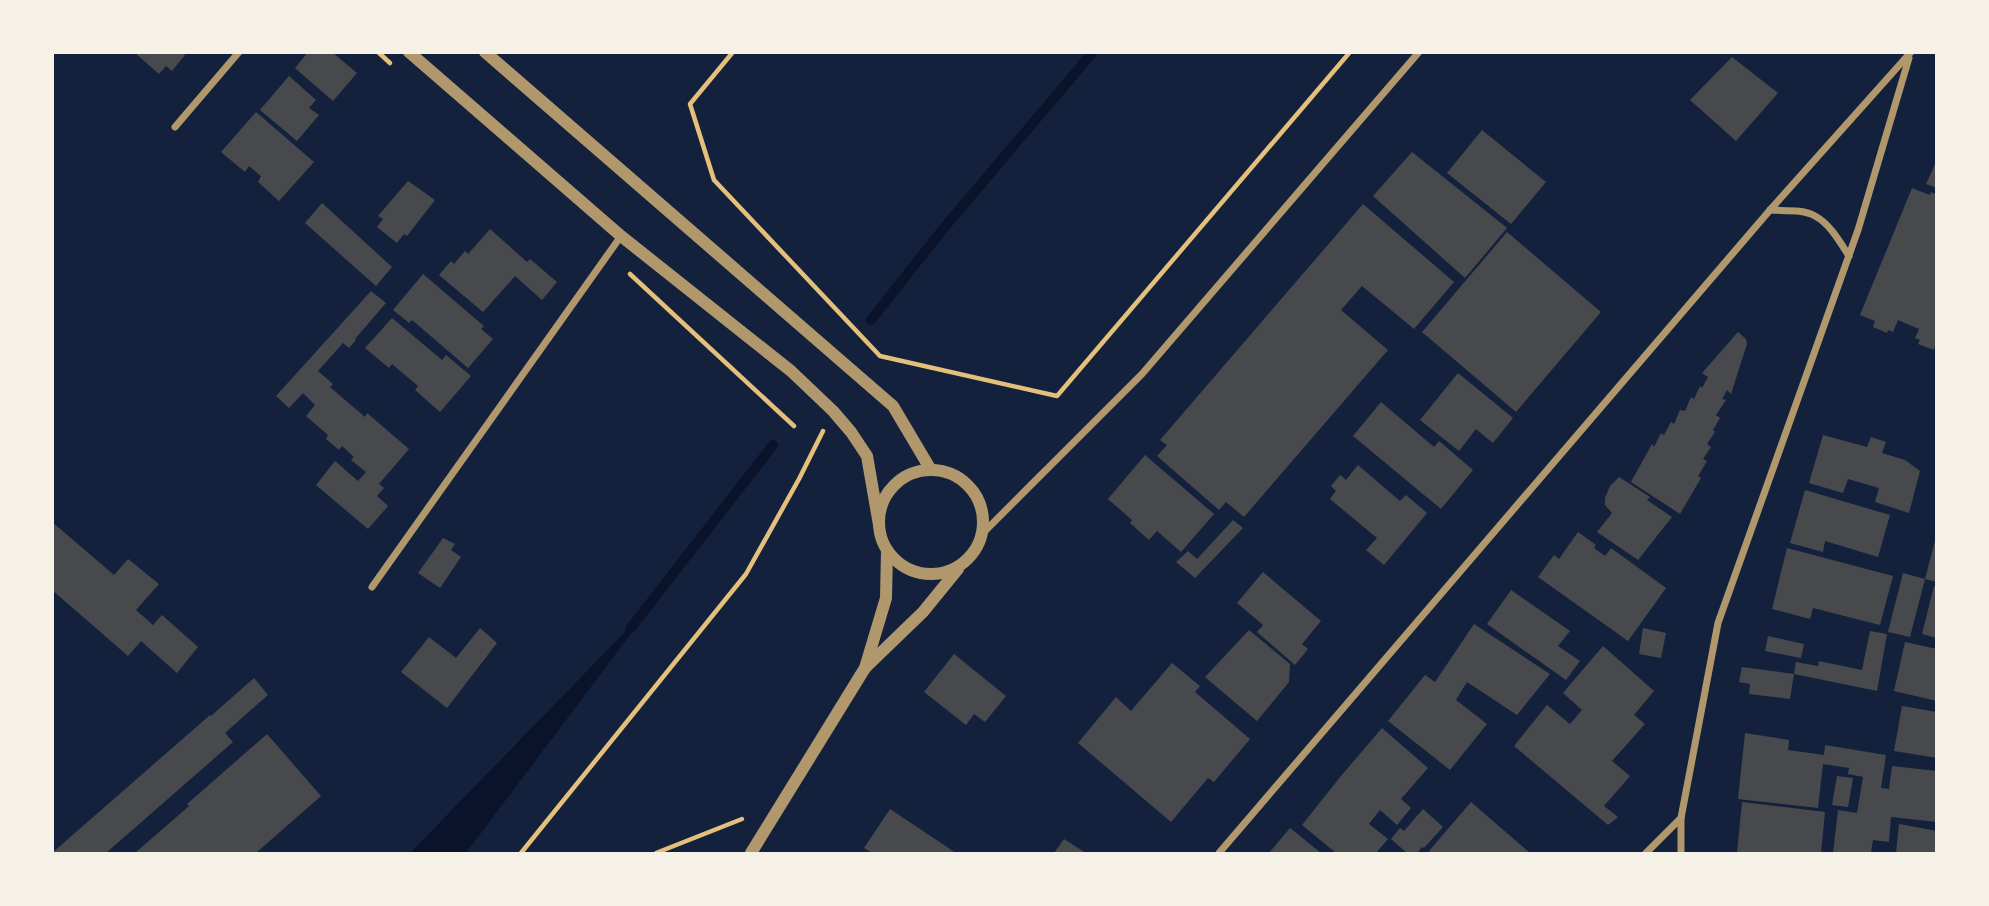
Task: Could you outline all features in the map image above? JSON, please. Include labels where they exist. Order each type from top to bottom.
[{"type":"street","points":[[175,127],[239,52]]},
{"type":"street","points":[[409,52],[621,236],[790,371],[833,411],[867,456],[881,538],[898,562],[913,571],[929,575],[945,573],[960,566]]},
{"type":"street","points":[[485,52],[893,406],[931,470]]},
{"type":"street","points":[[982,534],[1142,374],[1419,52]]},
{"type":"street","points":[[1219,853],[1770,210],[1910,53]]},
{"type":"street","points":[[1681,853],[1681,818],[1718,623],[1849,256],[1910,53]]},
{"type":"street","points":[[1770,210],[1794,211],[1815,216],[1833,233],[1849,256]]},
{"type":"street","points":[[372,587],[621,236]]},
{"type":"street","points":[[751,853],[865,668],[923,612],[960,566],[975,552],[982,534],[984,514],[977,496],[966,482],[949,473],[917,471],[904,477],[885,497],[880,510],[879,525]]},
{"type":"street","points":[[865,668],[886,597],[887,550]]},
{"type":"street","points":[[1646,853],[1681,818]]},
{"type":"path","points":[[733,52],[690,104],[714,180],[806,278],[880,356],[1057,396],[1350,52]]},
{"type":"path","points":[[522,853],[746,574],[833,411]]},
{"type":"path","points":[[656,853],[742,819]]},
{"type":"water","points":[[657,599],[466,853],[410,853]]},
{"type":"building","points":[[134,52],[181,52],[185,55],[172,71],[166,66],[159,74]]},
{"type":"building","points":[[308,52],[332,52],[357,73],[333,101],[295,68]]},
{"type":"building","points":[[1732,57],[1778,93],[1736,141],[1690,100]]},
{"type":"building","points":[[289,76],[316,100],[309,108],[319,115],[297,141],[260,110]]},
{"type":"building","points":[[256,112],[314,162],[279,201],[258,182],[261,176],[249,166],[245,172],[221,152]]},
{"type":"building","points":[[1482,130],[1546,182],[1511,224],[1447,173]]},
{"type":"building","points":[[1412,152],[1507,228],[1465,278],[1373,196]]},
{"type":"building","points":[[1937,160],[1937,188],[1926,184]]},
{"type":"building","points":[[408,181],[435,200],[407,236],[404,234],[397,243],[377,227],[383,219],[378,216]]},
{"type":"building","points":[[1912,188],[1937,195],[1937,346],[1935,345],[1934,350],[1918,344],[1920,340],[1915,338],[1919,329],[1898,320],[1893,332],[1888,330],[1887,333],[1873,327],[1875,321],[1860,315]]},
{"type":"building","points":[[322,203],[392,267],[376,286],[305,223]]},
{"type":"building","points":[[1363,204],[1454,282],[1414,329],[1362,286],[1341,310],[1388,350],[1244,517],[1226,502],[1219,510],[1157,456],[1167,445],[1160,440]]},
{"type":"building","points":[[490,229],[527,262],[530,259],[557,282],[542,300],[515,276],[483,312],[439,275],[451,261],[454,264],[465,251],[468,254]]},
{"type":"building","points":[[1507,232],[1601,312],[1516,412],[1422,332]]},
{"type":"building","points":[[423,274],[484,326],[481,329],[493,339],[468,368],[412,320],[409,323],[393,310]]},
{"type":"building","points":[[371,291],[386,303],[349,348],[343,343],[318,371],[333,384],[330,387],[365,417],[367,413],[409,449],[379,484],[384,488],[377,496],[388,506],[368,529],[316,485],[335,461],[358,481],[366,472],[351,460],[354,457],[342,446],[339,450],[326,439],[328,435],[306,416],[315,405],[303,393],[289,408],[276,396]]},
{"type":"building","points":[[392,318],[442,360],[446,355],[471,376],[440,412],[415,390],[418,386],[392,364],[389,368],[365,348]]},
{"type":"building","points":[[1738,332],[1746,339],[1747,344],[1731,394],[1727,390],[1722,399],[1726,400],[1716,415],[1720,418],[1707,444],[1711,447],[1703,459],[1707,461],[1698,476],[1701,478],[1680,514],[1631,482],[1652,444],[1654,447],[1661,433],[1664,435],[1671,422],[1674,424],[1680,410],[1685,411],[1691,397],[1694,399],[1700,386],[1702,388],[1708,377],[1702,373]]},
{"type":"building","points":[[1458,373],[1513,418],[1493,443],[1476,429],[1459,451],[1420,420]]},
{"type":"building","points":[[1381,402],[1434,447],[1439,441],[1473,470],[1441,509],[1353,436]]},
{"type":"building","points":[[1823,435],[1867,447],[1871,437],[1886,442],[1882,453],[1905,460],[1920,471],[1909,513],[1875,502],[1879,488],[1848,479],[1843,493],[1809,483]]},
{"type":"building","points":[[1145,455],[1214,514],[1181,552],[1157,531],[1149,540],[1130,523],[1132,520],[1108,499]]},
{"type":"building","points":[[1358,465],[1400,501],[1406,495],[1427,513],[1384,565],[1366,550],[1377,538],[1330,499],[1336,491],[1331,486],[1340,475],[1346,480]]},
{"type":"building","points":[[1619,477],[1650,497],[1647,500],[1672,517],[1638,560],[1597,532],[1612,513],[1605,505],[1605,498],[1610,486]]},
{"type":"building","points":[[1805,490],[1890,515],[1878,557],[1825,541],[1823,552],[1790,543]]},
{"type":"building","points":[[1233,520],[1243,528],[1195,578],[1176,562],[1188,551],[1197,559]]},
{"type":"building","points":[[52,522],[114,575],[128,559],[159,584],[136,610],[153,625],[162,615],[198,647],[177,673],[141,641],[128,656],[52,590]]},
{"type":"building","points":[[1578,532],[1596,545],[1594,548],[1605,556],[1611,548],[1666,588],[1628,641],[1538,577],[1554,555],[1559,559]]},
{"type":"building","points":[[1937,537],[1937,582],[1925,579]]},
{"type":"building","points":[[443,538],[455,544],[451,550],[461,557],[440,588],[418,573]]},
{"type":"building","points":[[1787,548],[1893,576],[1880,625],[1813,608],[1810,619],[1772,609]]},
{"type":"building","points":[[1263,572],[1321,621],[1302,644],[1308,649],[1295,665],[1257,632],[1263,625],[1237,603]]},
{"type":"building","points":[[1903,573],[1925,579],[1910,637],[1888,632]]},
{"type":"building","points":[[1934,586],[1937,587],[1937,638],[1922,634]]},
{"type":"building","points":[[1511,590],[1570,631],[1558,646],[1580,661],[1566,680],[1487,624]]},
{"type":"building","points":[[1474,624],[1550,674],[1517,715],[1467,682],[1456,700],[1487,724],[1450,770],[1388,721],[1425,675],[1435,682]]},
{"type":"building","points":[[480,628],[497,643],[447,708],[401,672],[429,637],[456,658]]},
{"type":"building","points":[[1643,628],[1666,633],[1661,658],[1639,654]]},
{"type":"building","points":[[1249,630],[1290,664],[1289,682],[1257,721],[1205,677]]},
{"type":"building","points":[[1870,631],[1887,634],[1877,691],[1794,674],[1796,662],[1818,666],[1819,661],[1862,670]]},
{"type":"building","points":[[1768,636],[1804,644],[1801,658],[1765,651]]},
{"type":"building","points":[[1905,642],[1937,649],[1937,701],[1894,691]]},
{"type":"building","points":[[1603,646],[1654,691],[1634,715],[1645,724],[1612,761],[1630,776],[1604,806],[1618,817],[1608,825],[1514,746],[1547,705],[1570,724],[1582,710],[1563,693]]},
{"type":"building","points":[[954,654],[1006,696],[985,722],[974,714],[966,725],[924,692]]},
{"type":"building","points":[[1172,663],[1200,686],[1195,692],[1250,739],[1214,782],[1208,778],[1171,822],[1078,743],[1116,697],[1131,711]]},
{"type":"building","points":[[1742,667],[1794,674],[1790,699],[1749,694],[1750,684],[1739,682]]},
{"type":"building","points":[[254,678],[268,695],[225,733],[233,742],[106,853],[52,853],[210,715]]},
{"type":"building","points":[[1902,706],[1937,712],[1937,758],[1894,751]]},
{"type":"building","points":[[1382,728],[1428,768],[1401,799],[1411,808],[1397,825],[1380,810],[1369,824],[1388,839],[1376,853],[1336,853],[1302,825]]},
{"type":"building","points":[[1745,733],[1789,740],[1788,750],[1824,755],[1825,745],[1886,755],[1881,788],[1889,789],[1892,766],[1937,771],[1937,822],[1891,817],[1889,842],[1873,840],[1871,853],[1833,853],[1838,810],[1857,813],[1863,777],[1848,774],[1849,768],[1823,764],[1818,808],[1738,799]]},
{"type":"building","points":[[267,734],[321,796],[256,853],[135,853],[189,806],[187,804]]},
{"type":"building","points":[[1837,776],[1853,778],[1848,807],[1832,805]]},
{"type":"building","points":[[1471,802],[1530,853],[1429,851]]},
{"type":"building","points":[[1742,802],[1825,812],[1821,853],[1737,853]]},
{"type":"building","points":[[890,809],[956,853],[872,853],[864,848]]},
{"type":"building","points":[[1423,809],[1443,827],[1424,848],[1417,853],[1407,853],[1391,839],[1400,828],[1404,831]]},
{"type":"building","points":[[1899,824],[1937,831],[1937,853],[1896,853]]},
{"type":"building","points":[[1290,828],[1321,853],[1269,853]]},
{"type":"building","points":[[1064,839],[1086,853],[1054,853]]},
{"type":"waterway","points":[[871,320],[943,229],[1093,52]]},
{"type":"waterway","points":[[630,629],[773,445]]}]
